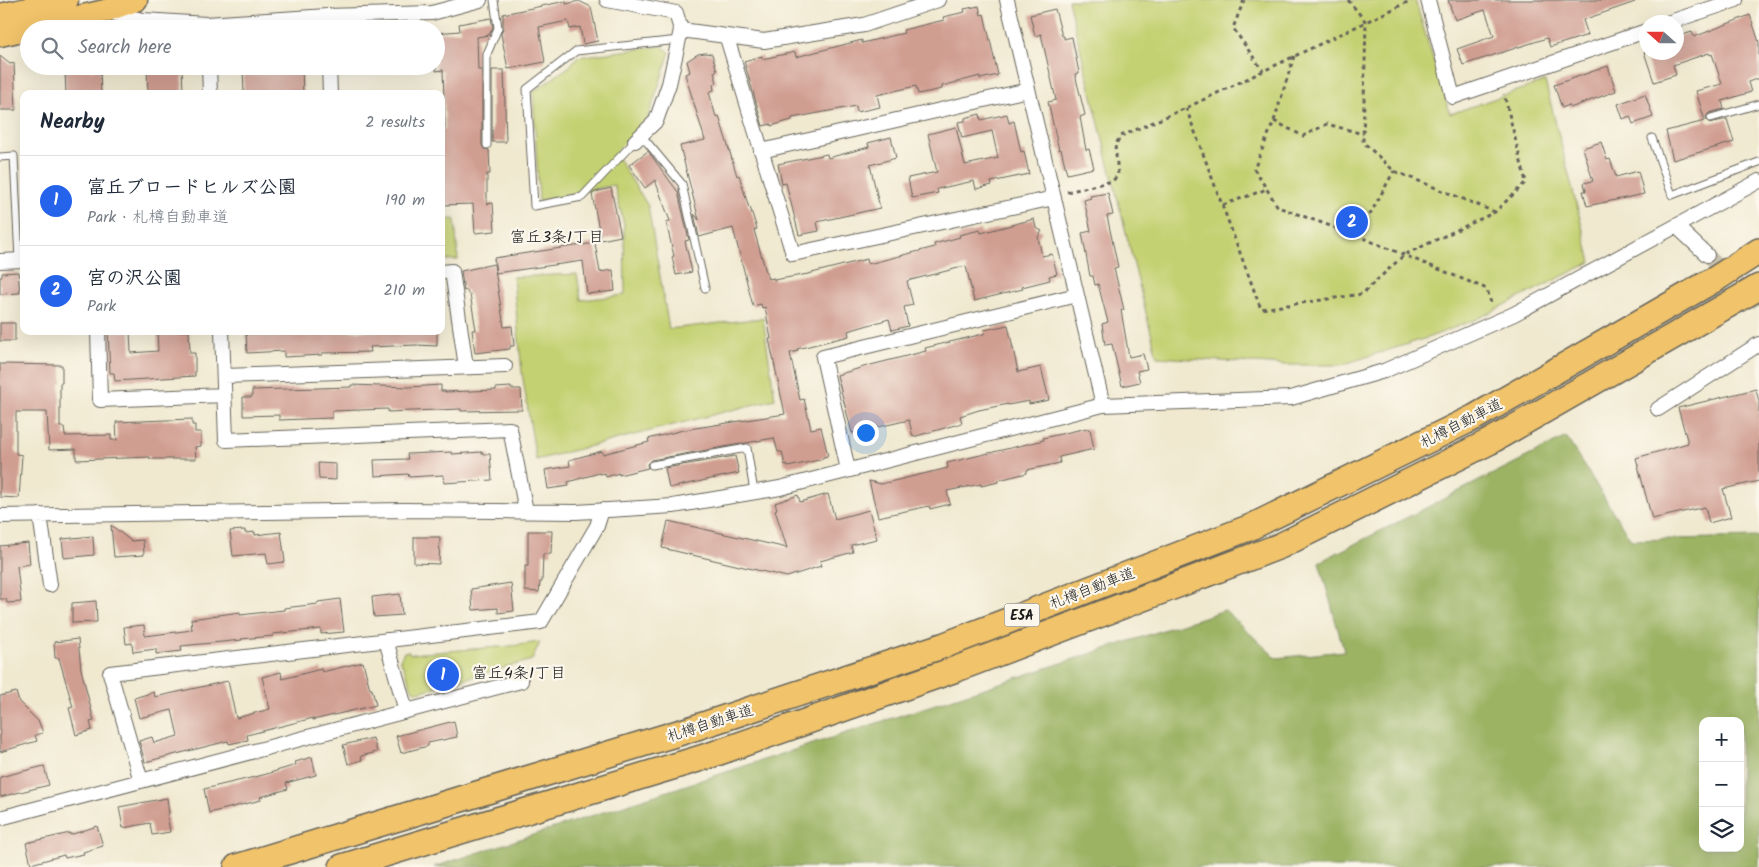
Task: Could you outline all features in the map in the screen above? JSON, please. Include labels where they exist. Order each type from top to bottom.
[{"type":"highway","points":[[0,15],[67,0]]},
{"type":"highway","points":[[60,20],[123,4]]},
{"type":"highway","points":[[0,35],[20,30]]},
{"type":"highway","name":"札樽自動車道","points":[[237,867],[688,730],[945,645],[1251,526],[1475,417],[1717,278],[1759,251]]},
{"type":"highway","name":"札樽自動車道","points":[[342,867],[708,756],[959,668],[1280,546],[1489,442],[1759,287]]},
{"type":"street","points":[[351,20],[432,13],[480,0]]},
{"type":"street","points":[[607,0],[676,13],[680,35],[669,84],[656,121],[638,138]]},
{"type":"street","points":[[680,35],[764,41],[864,25],[938,0]]},
{"type":"street","points":[[1007,0],[1028,90],[1060,195],[1077,295],[1103,405]]},
{"type":"street","points":[[1428,0],[1453,97],[1639,33]]},
{"type":"street","points":[[1684,17],[1736,0]]},
{"type":"street","points":[[123,4],[143,20]]},
{"type":"street","points":[[727,38],[793,254],[1060,195]]},
{"type":"street","points":[[209,75],[210,90]]},
{"type":"street","points":[[329,75],[330,90]]},
{"type":"street","points":[[761,151],[1028,90]]},
{"type":"street","points":[[0,516],[405,510],[602,510],[673,506],[780,488],[1103,405],[1291,398],[1384,371],[1495,323],[1759,181]]},
{"type":"street","points":[[1676,226],[1707,255]]},
{"type":"street","points":[[0,261],[20,260]]},
{"type":"street","points":[[445,272],[452,272],[466,367]]},
{"type":"street","points":[[848,470],[823,357],[1077,295]]},
{"type":"street","points":[[98,335],[100,400],[224,395]]},
{"type":"street","points":[[222,335],[226,440],[510,429],[526,511]]},
{"type":"street","points":[[1658,408],[1759,344]]},
{"type":"street","points":[[224,376],[505,366]]},
{"type":"street","points":[[141,781],[110,673],[541,622],[597,526],[602,510]]},
{"type":"street","points":[[40,515],[50,585]]},
{"type":"street","points":[[386,640],[406,711]]},
{"type":"street","points":[[0,818],[522,681]]},
{"type":"lane","points":[[487,145],[487,54],[498,28],[494,0]]},
{"type":"lane","points":[[680,35],[576,51],[527,89],[534,206],[582,197],[638,138],[682,184],[705,288]]},
{"type":"lane","points":[[1711,118],[1759,104]]},
{"type":"lane","points":[[1652,138],[1672,195],[1759,162]]},
{"type":"lane","points":[[0,157],[14,156],[20,245]]},
{"type":"lane","points":[[652,465],[747,448],[754,492]]},
{"type":"path","points":[[1244,0],[1233,28],[1263,71]]},
{"type":"path","points":[[1348,0],[1366,22],[1363,142],[1394,171],[1496,212]]},
{"type":"path","points":[[1060,195],[1113,181],[1118,174],[1116,145],[1121,136],[1186,108],[1412,0]]},
{"type":"path","points":[[1294,56],[1274,121],[1254,169],[1278,207],[1404,254],[1487,289],[1495,323]]},
{"type":"path","points":[[1186,108],[1224,205],[1261,309],[1362,294],[1404,254],[1496,212],[1526,182],[1501,80]]},
{"type":"path","points":[[1274,121],[1303,136],[1327,124],[1363,134]]},
{"type":"path","points":[[1358,236],[1394,171]]},
{"type":"path","points":[[1224,205],[1267,189]]},
{"type":"green space","points":[[1068,0],[1415,0],[1450,114],[1545,81],[1591,262],[1477,319],[1430,337],[1341,365],[1286,365],[1157,357]]},
{"type":"green space","points":[[661,46],[670,52],[647,121],[615,153],[648,206],[669,329],[763,318],[775,399],[536,460],[522,373],[513,277],[577,274],[581,300],[625,295],[624,225],[614,185],[539,201],[533,92],[570,66],[577,57]]},
{"type":"green space","points":[[445,220],[455,220],[458,260],[445,260]]},
{"type":"green space","points":[[1566,437],[1631,540],[1759,537],[1759,867],[434,867],[1225,610],[1276,658],[1344,651],[1319,562]]},
{"type":"green space","points":[[540,642],[532,660],[418,692],[413,690],[400,659],[404,652],[409,651],[410,654]]},
{"type":"building","points":[[1448,0],[1635,0],[1635,2],[1583,20],[1588,35],[1550,47],[1547,38],[1463,65],[1457,49],[1494,36],[1485,10],[1455,20]]},
{"type":"building","points":[[566,1],[566,4],[579,1],[591,7],[598,41],[583,44],[580,27],[570,29],[568,21],[539,27],[545,62],[508,69],[501,34],[503,14]]},
{"type":"building","points":[[979,6],[981,15],[984,14],[998,75],[980,79],[980,76],[942,86],[942,89],[918,94],[916,86],[877,95],[880,107],[857,112],[856,106],[792,118],[792,120],[771,126],[771,124],[763,126],[744,61],[762,56],[762,59],[795,52],[796,57],[862,40],[862,43],[904,33],[903,30],[944,20],[943,17],[965,12],[964,9]]},
{"type":"building","points":[[1055,9],[1062,36],[1064,36],[1064,39],[1072,37],[1079,73],[1075,74],[1085,115],[1080,117],[1086,150],[1089,149],[1094,168],[1067,174],[1061,149],[1059,150],[1048,102],[1056,100],[1041,34],[1035,36],[1030,15]]},
{"type":"building","points":[[1750,15],[1759,42],[1759,78],[1748,82],[1751,92],[1722,101],[1724,109],[1709,113],[1706,117],[1710,123],[1727,119],[1734,142],[1673,160],[1666,131],[1705,121],[1696,91],[1722,84],[1712,54],[1710,55],[1709,53],[1673,65],[1676,75],[1654,82],[1647,60],[1684,60],[1684,34],[1692,32],[1694,37]]},
{"type":"building","points":[[491,18],[493,27],[489,35],[477,37],[478,70],[482,70],[482,145],[484,149],[489,150],[490,174],[487,174],[487,204],[493,203],[495,231],[475,233],[473,204],[445,205],[445,90],[443,75],[445,75],[445,32],[460,31],[459,24]]},
{"type":"building","points":[[698,54],[712,54],[717,71],[714,72],[717,83],[713,84],[714,90],[709,92],[716,117],[719,116],[737,176],[739,175],[757,229],[754,230],[768,279],[774,278],[774,280],[808,274],[867,259],[868,264],[935,247],[934,244],[960,237],[959,235],[980,230],[981,233],[1034,219],[1036,228],[1042,231],[1038,237],[1042,256],[1052,254],[1057,274],[1049,276],[1050,280],[1022,287],[1023,289],[974,301],[966,266],[907,281],[913,305],[904,307],[908,326],[892,330],[889,319],[848,331],[849,336],[797,349],[798,351],[790,353],[800,400],[804,399],[811,429],[821,427],[828,456],[823,457],[823,459],[788,467],[787,464],[785,465],[782,452],[778,452],[774,438],[651,460],[647,464],[648,468],[606,477],[605,473],[599,473],[568,482],[569,486],[548,489],[545,470],[570,466],[569,460],[602,451],[603,454],[649,442],[648,439],[683,430],[785,414],[769,339],[771,339],[765,307],[762,308],[761,304],[753,306],[733,228],[699,237],[694,214],[699,220],[680,146],[705,140],[685,74],[690,72],[687,61]]},
{"type":"building","points":[[0,56],[10,64],[14,63],[16,110],[0,110]]},
{"type":"building","points":[[1608,66],[1616,91],[1570,108],[1569,105],[1562,108],[1554,85]]},
{"type":"building","points":[[492,70],[504,70],[506,142],[492,142]]},
{"type":"building","points":[[65,75],[100,75],[101,90],[66,90]]},
{"type":"building","points":[[147,75],[182,75],[183,90],[148,90]]},
{"type":"building","points":[[243,75],[302,75],[303,90],[244,90]]},
{"type":"building","points":[[1645,94],[1653,117],[1633,124],[1630,116],[1623,119],[1618,104]]},
{"type":"building","points":[[980,114],[981,120],[1007,114],[1009,123],[1014,121],[1021,152],[1024,151],[1029,174],[991,182],[992,185],[976,189],[974,181],[937,189],[938,193],[912,198],[908,178],[937,172],[928,134],[956,127],[965,165],[998,158],[992,131],[962,138],[958,122]]},
{"type":"building","points":[[891,137],[896,158],[870,165],[880,208],[817,222],[819,231],[799,235],[786,183],[782,184],[778,164],[827,154],[828,158],[869,147],[868,143]]},
{"type":"building","points":[[1601,142],[1607,160],[1610,159],[1616,177],[1638,171],[1644,194],[1587,206],[1583,191],[1586,191],[1584,183],[1593,181],[1583,148]]},
{"type":"building","points":[[648,151],[678,192],[689,240],[685,241],[692,272],[676,275],[672,257],[674,256],[666,222],[670,221],[655,180],[645,188],[629,165]]},
{"type":"building","points":[[611,188],[621,236],[601,240],[592,194]]},
{"type":"building","points":[[1108,193],[1113,215],[1107,216],[1118,267],[1114,268],[1124,310],[1121,310],[1129,357],[1143,354],[1147,369],[1137,371],[1140,382],[1122,386],[1112,344],[1105,345],[1102,324],[1108,322],[1098,284],[1095,285],[1093,276],[1090,276],[1082,233],[1091,231],[1084,200],[1091,198],[1090,196]]},
{"type":"building","points":[[595,243],[600,272],[613,270],[615,291],[587,294],[583,261],[496,273],[494,258]]},
{"type":"building","points":[[494,264],[504,327],[512,326],[514,346],[510,346],[510,349],[475,353],[472,330],[476,330],[470,294],[468,294],[467,290],[464,291],[461,271]]},
{"type":"building","points":[[18,272],[20,293],[0,294],[0,277],[2,277],[2,273]]},
{"type":"building","points":[[0,323],[15,323],[15,341],[0,341]]},
{"type":"building","points":[[1008,325],[1018,372],[1041,367],[1049,400],[1029,404],[1029,401],[1008,404],[979,410],[960,416],[962,423],[913,437],[909,420],[852,433],[837,375],[926,351],[925,348],[983,334],[985,333],[984,330]]},
{"type":"building","points":[[108,335],[130,335],[131,353],[158,351],[157,335],[189,335],[190,353],[195,353],[195,376],[115,381],[114,373],[110,373]]},
{"type":"building","points":[[246,335],[437,335],[437,346],[370,347],[371,352],[322,353],[322,355],[284,357],[284,351],[247,353]]},
{"type":"building","points":[[0,364],[62,365],[60,427],[64,427],[65,436],[111,435],[111,440],[117,440],[116,422],[192,419],[192,425],[195,425],[195,432],[201,432],[201,446],[195,447],[196,459],[150,459],[150,457],[76,460],[76,449],[49,450],[47,412],[16,412],[16,454],[22,455],[19,498],[0,497]]},
{"type":"building","points":[[351,385],[409,387],[441,385],[441,391],[445,392],[496,390],[496,388],[511,387],[511,389],[521,389],[522,410],[461,411],[461,409],[388,412],[388,409],[332,411],[332,418],[279,420],[279,415],[243,416],[243,397],[252,397],[252,390],[351,387]]},
{"type":"building","points":[[1756,389],[1759,402],[1759,481],[1723,489],[1731,517],[1709,523],[1705,507],[1652,519],[1636,458],[1688,443],[1678,408]]},
{"type":"building","points":[[1087,428],[1090,429],[1094,449],[1059,457],[1060,463],[1027,470],[1027,473],[999,480],[999,482],[947,491],[950,504],[930,509],[929,506],[878,517],[869,481],[881,484],[948,468],[947,463]]},
{"type":"building","points":[[452,452],[452,454],[482,452],[482,454],[490,454],[492,480],[444,483],[443,475],[409,477],[408,474],[375,476],[374,460],[408,459],[407,454]]},
{"type":"building","points":[[735,456],[739,473],[669,488],[665,468]]},
{"type":"building","points":[[318,463],[336,464],[336,480],[319,479]]},
{"type":"building","points":[[828,494],[835,519],[869,510],[877,539],[851,545],[853,552],[820,561],[821,566],[787,577],[662,548],[668,521],[787,548],[775,510],[777,509],[775,503],[798,495],[800,502]]},
{"type":"building","points":[[111,525],[131,541],[143,540],[144,555],[114,557]]},
{"type":"building","points":[[245,530],[245,533],[255,532],[255,535],[281,532],[285,562],[268,564],[266,553],[233,556],[230,531]]},
{"type":"building","points":[[528,531],[552,531],[551,554],[543,554],[542,582],[540,582],[539,592],[525,591],[525,566],[528,566]]},
{"type":"building","points":[[93,536],[94,555],[64,558],[62,539]]},
{"type":"building","points":[[414,537],[440,537],[439,564],[414,563]]},
{"type":"building","points":[[28,543],[30,564],[17,566],[21,602],[7,603],[6,599],[0,599],[0,546]]},
{"type":"building","points":[[511,583],[514,611],[498,613],[498,608],[473,610],[471,589]]},
{"type":"building","points":[[400,594],[402,615],[374,617],[372,597]]},
{"type":"building","points":[[340,599],[344,632],[321,634],[321,629],[273,634],[273,636],[181,646],[182,651],[156,654],[156,649],[133,652],[132,643],[126,644],[124,627],[144,625],[145,636],[192,630],[191,619],[240,612],[240,615],[284,610],[284,608]]},
{"type":"building","points":[[96,601],[97,622],[72,623],[72,603]]},
{"type":"building","points":[[78,639],[81,669],[94,721],[90,722],[92,730],[76,735],[69,708],[73,707],[59,658],[55,658],[54,642]]},
{"type":"building","points":[[363,662],[376,705],[313,720],[313,718],[247,735],[248,740],[229,744],[228,741],[145,762],[139,741],[152,737],[154,743],[178,736],[172,710],[139,718],[134,698],[154,692],[155,697],[228,681],[236,718],[270,709],[262,677],[281,672],[282,679],[321,669],[322,672]]},
{"type":"building","points":[[16,692],[19,702],[39,722],[43,733],[35,735],[37,741],[0,752],[0,696]]},
{"type":"building","points":[[454,721],[457,737],[428,743],[428,746],[401,753],[396,736]]},
{"type":"building","points":[[373,738],[377,752],[361,756],[362,760],[348,764],[343,745]]},
{"type":"building","points":[[312,757],[316,775],[286,783],[288,789],[260,797],[261,800],[209,813],[204,789],[263,775],[296,765],[295,762]]},
{"type":"building","points":[[44,766],[49,785],[0,797],[0,777]]},
{"type":"building","points":[[167,798],[170,832],[152,835],[150,823],[123,828],[119,807]]},
{"type":"building","points":[[97,826],[103,846],[83,852],[84,854],[65,858],[64,855],[31,864],[26,843],[70,833],[70,835]]},
{"type":"tunnel","points":[[1707,255],[1759,303]]},
{"type":"place","name":"宮の沢公園","points":[[1352,222]]},
{"type":"place","name":"富丘ブロードヒルズ公園","points":[[443,675]]},
{"type":"district","name":"富丘3条1丁目","points":[[557,236]]},
{"type":"district","name":"富丘4条1丁目","points":[[519,672]]}]
